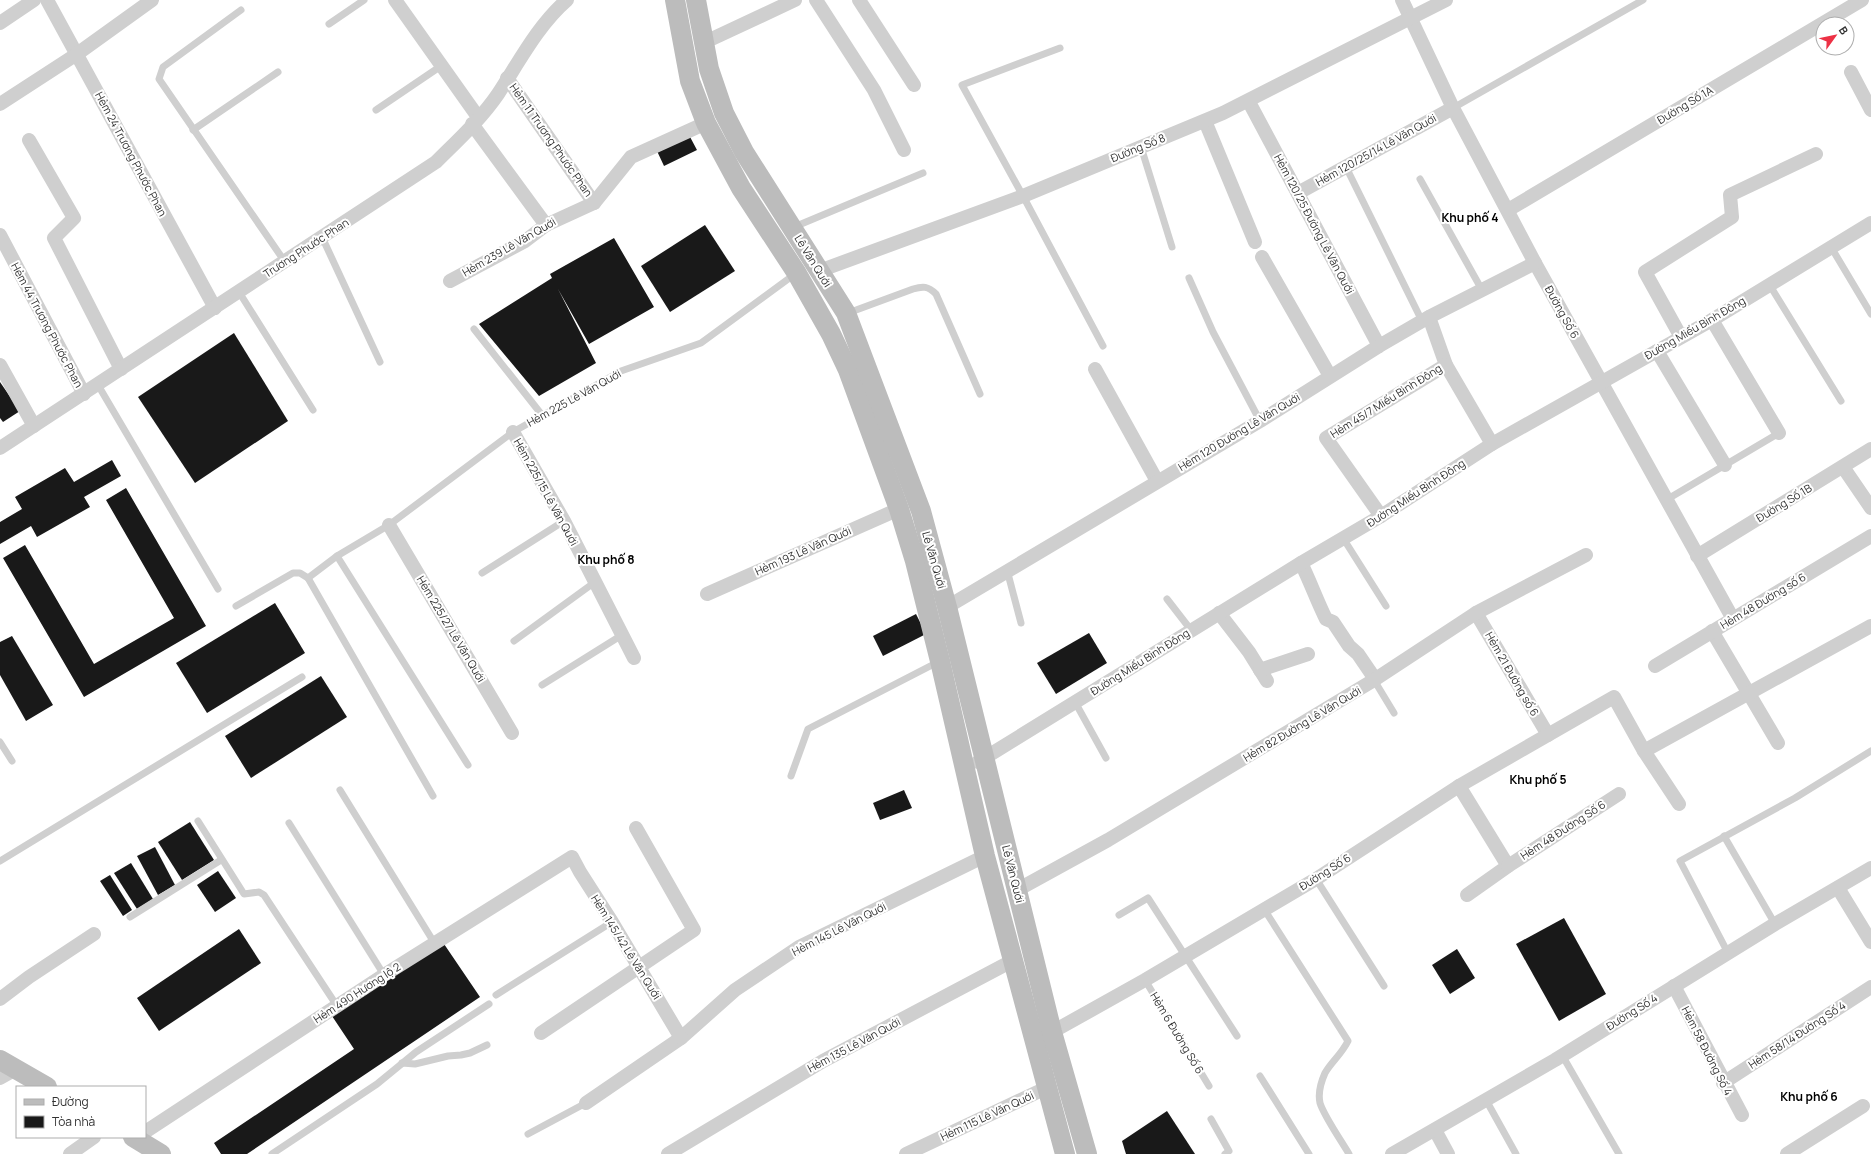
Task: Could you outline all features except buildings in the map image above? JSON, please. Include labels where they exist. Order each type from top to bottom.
[{"type":"main road","name":"Lê Văn Quới","points":[[675,0],[690,81],[706,123],[741,188],[796,272],[831,334],[848,370],[899,509],[940,661],[985,856],[1064,1154]]},
{"type":"main road","name":"Lê Văn Quới","points":[[696,0],[703,43],[716,92],[744,152],[846,313],[920,511],[947,607],[1052,1032],[1087,1154]]},
{"type":"main road","points":[[5,1069],[45,1086]]},
{"type":"main road","points":[[141,1138],[161,1154]]},
{"type":"street","points":[[0,23],[34,0]]},
{"type":"street","name":"Hẻm 24 Trương Phước Phan","points":[[47,0],[132,159],[215,308]]},
{"type":"street","points":[[0,104],[77,54],[152,0]]},
{"type":"street","points":[[395,0],[441,66],[475,121],[546,225]]},
{"type":"street","name":"Trương Phước Phan","points":[[0,448],[436,162],[475,121],[497,94],[554,11],[567,0]]},
{"type":"street","points":[[703,43],[794,0]]},
{"type":"street","points":[[816,0],[874,90],[904,150]]},
{"type":"street","points":[[859,0],[914,85]]},
{"type":"street","name":"Đường Số 6","points":[[1402,0],[1453,108],[1535,263],[1733,619]]},
{"type":"street","name":"Đường Số 8","points":[[819,271],[1023,196],[1249,102],[1446,0]]},
{"type":"street","name":"Đường Số 1A","points":[[1508,210],[1862,0]]},
{"type":"street","points":[[1851,72],[1871,110]]},
{"type":"street","name":"Hẻm 11 Trương Phước Phan","points":[[507,78],[594,203]]},
{"type":"street","name":"Hẻm 120/25 Đường Lê Văn Quới","points":[[1249,102],[1379,346]]},
{"type":"street","name":"Hẻm 120/25/14 Lê Văn Quới","points":[[1298,193],[1453,108]]},
{"type":"street","points":[[1205,121],[1256,242]]},
{"type":"street","name":"Hẻm 239 Lê Văn Quới","points":[[450,281],[525,241],[546,225],[594,203],[631,157],[706,123]]},
{"type":"street","points":[[29,140],[74,218],[54,238],[121,369]]},
{"type":"street","points":[[1681,337],[1645,272],[1732,217],[1730,195],[1816,154]]},
{"type":"street","name":"Đường Miếu Bình Đông","points":[[965,770],[1219,613],[1381,516],[1492,444],[1712,320],[1871,223]]},
{"type":"street","name":"Hẻm 44 Trương Phước Phan","points":[[0,235],[84,394]]},
{"type":"street","points":[[1262,257],[1330,376]]},
{"type":"street","name":"Hẻm 120 Đường Lê Văn Quới","points":[[947,607],[1260,421],[1379,346],[1426,319],[1535,263]]},
{"type":"street","points":[[1426,319],[1446,365],[1492,444]]},
{"type":"street","points":[[1712,320],[1779,433]]},
{"type":"street","points":[[1657,351],[1724,466]]},
{"type":"street","points":[[0,365],[34,426]]},
{"type":"street","name":"Hẻm 45/7 Miếu Bình Đông","points":[[1381,516],[1326,438],[1446,365]]},
{"type":"street","points":[[1095,369],[1157,481]]},
{"type":"street","name":"Hẻm 225/15 Lê Văn Quới","points":[[513,432],[564,521],[634,658]]},
{"type":"street","name":"Đường Số 1B","points":[[1697,556],[1871,449]]},
{"type":"street","points":[[1843,467],[1871,508]]},
{"type":"street","name":"Hẻm 193 Lê Văn Quới","points":[[707,594],[899,509]]},
{"type":"street","name":"Hẻm 225/27 Lê Văn Quới","points":[[389,525],[512,733]]},
{"type":"street","name":"Hẻm 48 Đường số 6","points":[[1655,666],[1871,536]]},
{"type":"street","name":"Hẻm 82 Đường Lê Văn Quới","points":[[1016,890],[1108,840],[1374,680],[1476,613],[1586,555]]},
{"type":"street","points":[[1301,563],[1314,588],[1318,604],[1326,619],[1333,622],[1349,646],[1358,654],[1374,680]]},
{"type":"street","points":[[1219,613],[1264,675],[1308,654]]},
{"type":"street","name":"Hẻm 21 Đường số 6","points":[[1476,613],[1548,735]]},
{"type":"street","points":[[1679,804],[1644,751],[1871,626]]},
{"type":"street","points":[[1712,631],[1750,693],[1778,743]]},
{"type":"street","name":"Đường Số 6","points":[[1034,1042],[1145,980],[1316,879],[1459,786],[1614,698],[1644,751]]},
{"type":"street","points":[[1459,786],[1508,866]]},
{"type":"street","name":"Hẻm 48 Đường Số 6","points":[[1467,895],[1508,866],[1619,794]]},
{"type":"street","points":[[541,1033],[694,930],[636,828]]},
{"type":"street","name":"Hẻm 145 Lê Văn Quới","points":[[586,1103],[681,1038],[735,990],[799,947],[985,856]]},
{"type":"street","name":"Hẻm 490 Hương lộ 2","points":[[146,1131],[384,975],[572,857]]},
{"type":"street","name":"Hẻm 145/42 Lê Văn Quới","points":[[572,857],[681,1038]]},
{"type":"street","name":"Đường Số 4","points":[[1392,1154],[1562,1055],[1775,924],[1871,868]]},
{"type":"street","points":[[1838,888],[1871,942]]},
{"type":"street","points":[[0,999],[29,977],[94,934]]},
{"type":"street","name":"Hẻm 135 Lê Văn Quới","points":[[668,1154],[823,1061],[1012,961]]},
{"type":"street","name":"Hẻm 58 Đường Số 4","points":[[1674,986],[1723,1083],[1742,1115]]},
{"type":"street","name":"Hẻm 58/14 Đường Số 4","points":[[1723,1083],[1871,987]]},
{"type":"street","name":"Hẻm 115 Lê Văn Quới","points":[[906,1154],[1046,1088]]},
{"type":"street","points":[[1787,1154],[1863,1106]]},
{"type":"street","points":[[1435,1130],[1448,1154]]},
{"type":"street","points":[[70,1154],[93,1138]]},
{"type":"lane","points":[[329,24],[364,0]]},
{"type":"lane","points":[[1453,108],[1643,0]]},
{"type":"lane","points":[[241,10],[163,67],[159,79],[285,262]]},
{"type":"lane","points":[[1060,48],[962,85],[1103,346]]},
{"type":"lane","points":[[376,110],[441,66]]},
{"type":"lane","points":[[193,130],[278,72]]},
{"type":"lane","points":[[1141,147],[1172,247]]},
{"type":"lane","points":[[1346,167],[1426,319]]},
{"type":"lane","points":[[792,228],[923,173]]},
{"type":"lane","points":[[1420,179],[1482,290]]},
{"type":"lane","points":[[322,237],[380,362]]},
{"type":"lane","points":[[1831,247],[1871,314]]},
{"type":"lane","name":"Hẻm 225 Lê Văn Quới","points":[[308,578],[337,556],[389,525],[513,432],[621,371],[701,344],[796,272]]},
{"type":"lane","points":[[1189,278],[1213,332],[1260,421]]},
{"type":"lane","points":[[1769,284],[1841,401]]},
{"type":"lane","points":[[846,313],[922,286],[932,289],[936,294],[980,394]]},
{"type":"lane","points":[[239,292],[313,410]]},
{"type":"lane","points":[[474,329],[542,415]]},
{"type":"lane","points":[[98,385],[218,589]]},
{"type":"lane","points":[[1666,500],[1779,433]]},
{"type":"lane","points":[[482,572],[564,521]]},
{"type":"lane","points":[[1343,538],[1386,606]]},
{"type":"lane","points":[[337,556],[468,765]]},
{"type":"lane","points":[[1007,570],[1021,623]]},
{"type":"lane","points":[[236,606],[293,574],[300,573],[308,578],[432,796]]},
{"type":"lane","points":[[514,641],[595,582]]},
{"type":"lane","points":[[1167,599],[1192,630]]},
{"type":"lane","points":[[542,685],[622,635]]},
{"type":"lane","points":[[791,776],[808,729],[940,661]]},
{"type":"lane","points":[[0,861],[302,677]]},
{"type":"lane","points":[[1374,680],[1394,713]]},
{"type":"lane","points":[[1075,702],[1106,758]]},
{"type":"lane","points":[[0,742],[12,761]]},
{"type":"lane","points":[[1728,953],[1680,861],[1795,798],[1871,751]]},
{"type":"lane","points":[[340,790],[435,944]]},
{"type":"lane","points":[[198,821],[221,860],[244,894],[259,892],[264,895],[337,1006]]},
{"type":"lane","points":[[289,823],[384,975]]},
{"type":"lane","points":[[1724,836],[1775,924]]},
{"type":"lane","points":[[130,917],[221,860]]},
{"type":"lane","points":[[1316,879],[1384,986]]},
{"type":"lane","points":[[1119,915],[1148,898],[1237,1036]]},
{"type":"lane","points":[[1264,909],[1348,1041],[1342,1054],[1332,1063],[1325,1075],[1319,1092],[1320,1104],[1349,1154]]},
{"type":"lane","points":[[496,995],[612,922]]},
{"type":"lane","name":"Hẻm 6 Đường Số 6","points":[[1145,980],[1209,1086]]},
{"type":"lane","points":[[272,1154],[377,1084],[416,1052],[489,1004]]},
{"type":"lane","points":[[402,1063],[415,1064],[448,1056],[461,1055],[470,1053],[487,1045]]},
{"type":"lane","points":[[1562,1055],[1619,1154]]},
{"type":"lane","points":[[1260,1076],[1308,1154]]},
{"type":"lane","points":[[1486,1100],[1516,1154]]},
{"type":"lane","points":[[528,1134],[586,1103]]},
{"type":"lane","points":[[1211,1119],[1229,1151],[1225,1154]]},
{"type":"district","name":"Khu phố 4","points":[[1470,218]]},
{"type":"district","name":"Khu phố 8","points":[[606,560]]},
{"type":"district","name":"Khu phố 5","points":[[1538,780]]},
{"type":"district","name":"Khu phố 6","points":[[1809,1097]]}]
